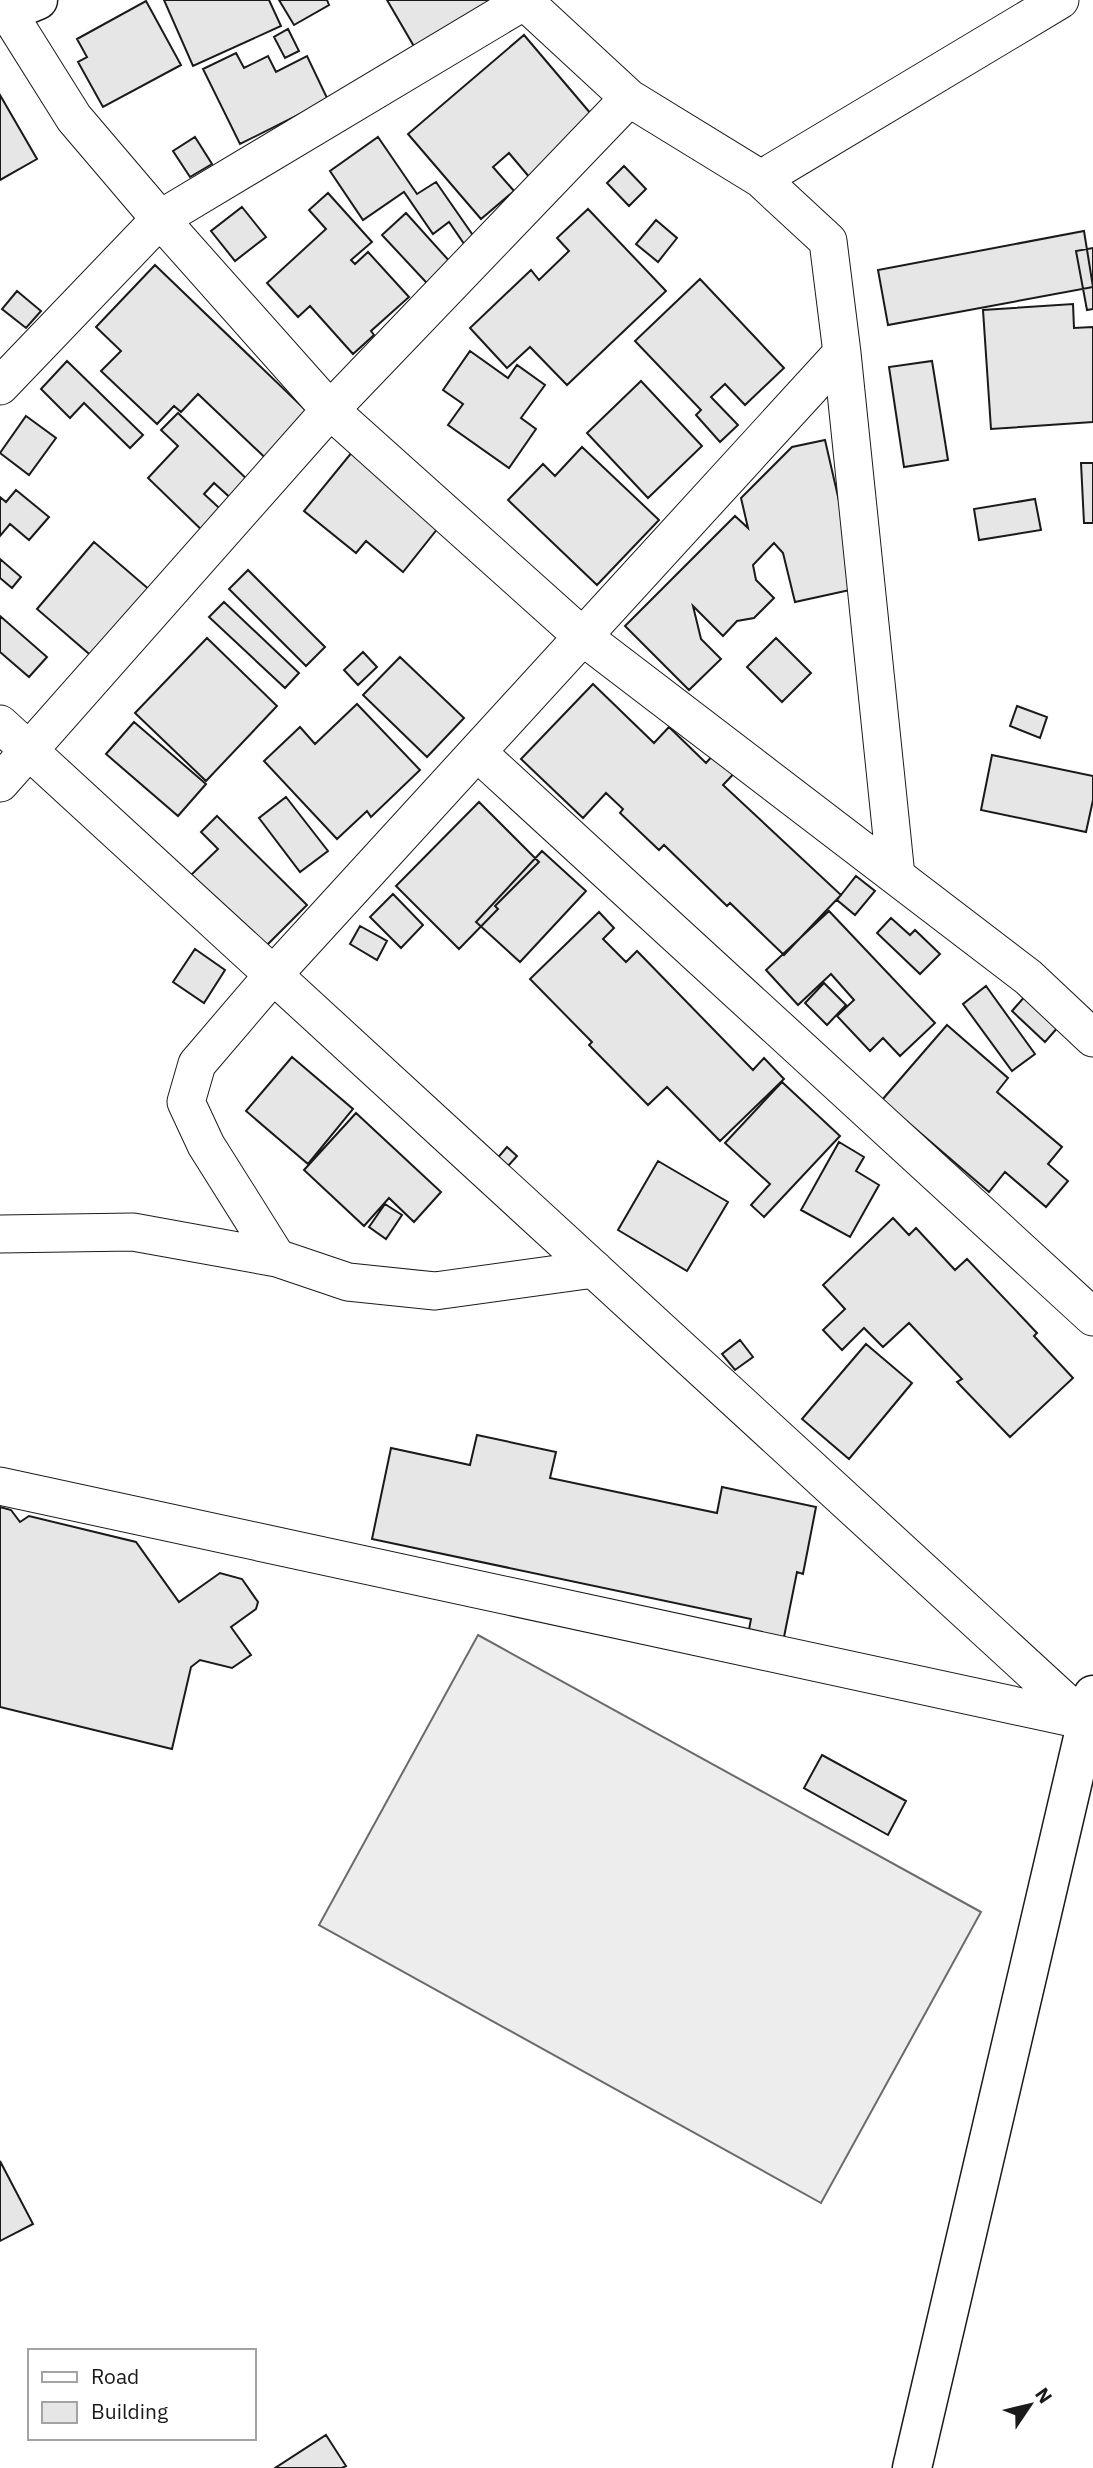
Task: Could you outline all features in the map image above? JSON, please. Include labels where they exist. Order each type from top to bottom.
[{"type":"main road","points":[[912,2468],[1090,1708]]},
{"type":"street","points":[[0,386],[160,219],[524,0],[629,98],[761,179],[828,241],[896,876]]},
{"type":"street","points":[[761,179],[1060,0]]},
{"type":"street","points":[[11,7],[74,118],[330,410],[582,636],[1028,978],[1093,1038]]},
{"type":"street","points":[[0,783],[330,410],[629,98]]},
{"type":"street","points":[[277,1258],[206,1145],[186,1102],[197,1064],[273,975],[842,353]]},
{"type":"street","points":[[0,724],[594,1269],[1090,1708]]},
{"type":"street","points":[[477,752],[1093,1317]]},
{"type":"street","points":[[0,1234],[133,1232],[277,1258],[348,1282],[435,1291],[594,1269]]},
{"type":"street","points":[[0,1486],[1090,1708]]},
{"type":"shaded area","points":[[478,1635],[981,1912],[821,2203],[319,1925]]},
{"type":"building","points":[[164,0],[269,0],[281,26],[193,66]]},
{"type":"building","points":[[279,0],[327,0],[329,5],[294,25]]},
{"type":"building","points":[[387,0],[493,0],[415,48]]},
{"type":"building","points":[[146,1],[181,65],[103,107],[78,62],[87,57],[77,39]]},
{"type":"building","points":[[288,29],[299,51],[285,58],[274,37]]},
{"type":"building","points":[[524,35],[597,121],[530,178],[509,153],[493,167],[514,191],[481,219],[408,134]]},
{"type":"building","points":[[236,53],[244,68],[268,56],[276,72],[307,56],[328,100],[240,144],[203,69]]},
{"type":"building","points":[[0,95],[37,159],[0,180]]},
{"type":"building","points":[[195,137],[212,164],[190,177],[173,151]]},
{"type":"building","points":[[378,137],[417,194],[436,182],[479,244],[469,251],[449,222],[433,234],[404,192],[363,220],[330,171]]},
{"type":"building","points":[[624,166],[646,189],[629,206],[607,183]]},
{"type":"building","points":[[328,193],[372,242],[351,260],[355,264],[368,252],[409,297],[371,331],[374,335],[353,354],[310,306],[298,317],[267,283],[326,229],[309,210]]},
{"type":"building","points":[[242,207],[266,237],[235,261],[211,231]]},
{"type":"building","points":[[588,209],[666,291],[567,385],[530,347],[507,368],[470,328],[531,270],[539,280],[569,251],[557,238]]},
{"type":"building","points":[[406,213],[461,274],[438,295],[382,235]]},
{"type":"building","points":[[656,220],[677,238],[658,262],[636,244]]},
{"type":"building","points":[[1084,231],[1093,287],[888,325],[878,270]]},
{"type":"building","points":[[1093,248],[1093,309],[1087,310],[1076,251]]},
{"type":"building","points":[[155,265],[317,421],[277,469],[198,394],[181,412],[174,406],[157,424],[101,371],[121,351],[96,327]]},
{"type":"building","points":[[700,279],[784,368],[745,405],[725,384],[711,397],[738,425],[720,442],[696,415],[701,410],[635,341]]},
{"type":"building","points":[[17,291],[41,311],[26,328],[2,309]]},
{"type":"building","points":[[1073,304],[1074,328],[1093,327],[1093,422],[991,429],[983,310]]},
{"type":"building","points":[[470,351],[508,378],[517,365],[545,385],[521,418],[536,429],[509,468],[448,425],[463,404],[443,390]]},
{"type":"building","points":[[67,361],[143,435],[130,448],[84,403],[70,418],[41,389]]},
{"type":"building","points":[[932,361],[948,460],[904,467],[889,367]]},
{"type":"building","points":[[641,381],[702,446],[648,498],[587,433]]},
{"type":"building","points":[[178,413],[252,484],[235,502],[214,483],[204,494],[229,517],[210,538],[148,478],[178,446],[161,430]]},
{"type":"building","points":[[26,416],[56,438],[29,475],[0,453]]},
{"type":"building","points":[[825,440],[859,588],[795,602],[783,553],[774,543],[753,565],[756,580],[774,598],[754,618],[737,621],[723,636],[693,606],[701,639],[721,659],[689,690],[625,626],[735,516],[748,528],[741,498],[792,447]]},
{"type":"building","points":[[357,446],[446,518],[403,572],[366,541],[356,553],[304,511]]},
{"type":"building","points":[[582,447],[659,520],[597,585],[508,500],[543,464],[555,476]]},
{"type":"building","points":[[1081,463],[1093,463],[1093,523],[1084,523]]},
{"type":"building","points":[[16,490],[49,517],[29,540],[10,524],[0,536],[0,497],[6,502]]},
{"type":"building","points":[[1035,499],[1041,530],[979,540],[974,509]]},
{"type":"building","points":[[94,542],[151,591],[95,659],[37,609]]},
{"type":"building","points":[[0,559],[21,577],[12,588],[0,578]]},
{"type":"building","points":[[248,570],[325,647],[306,666],[229,589]]},
{"type":"building","points":[[224,602],[299,673],[285,688],[209,617]]},
{"type":"building","points":[[0,616],[47,657],[29,677],[0,652]]},
{"type":"building","points":[[207,638],[277,706],[206,781],[135,713]]},
{"type":"building","points":[[776,638],[811,673],[782,702],[747,667]]},
{"type":"building","points":[[363,652],[377,667],[358,685],[344,670]]},
{"type":"building","points":[[400,657],[464,718],[427,757],[363,695]]},
{"type":"building","points":[[593,684],[654,743],[669,727],[706,763],[724,743],[744,763],[723,785],[841,895],[784,955],[730,903],[727,906],[664,845],[659,850],[620,813],[623,809],[606,793],[583,818],[521,759]]},
{"type":"building","points":[[357,704],[420,770],[371,817],[367,811],[337,839],[264,761],[300,727],[315,744]]},
{"type":"building","points":[[1017,706],[1047,717],[1040,738],[1010,726]]},
{"type":"building","points":[[134,722],[206,784],[178,816],[106,754]]},
{"type":"building","points":[[992,755],[1093,776],[1093,800],[1086,832],[981,810]]},
{"type":"building","points":[[286,797],[328,851],[300,872],[259,818]]},
{"type":"building","points":[[479,802],[539,862],[495,906],[498,909],[459,949],[396,886]]},
{"type":"building","points":[[217,816],[307,905],[264,948],[191,875],[218,849],[201,832]]},
{"type":"building","points":[[542,851],[586,891],[520,962],[476,922]]},
{"type":"building","points":[[856,876],[875,891],[855,915],[837,900]]},
{"type":"building","points":[[393,894],[423,925],[401,948],[370,917]]},
{"type":"building","points":[[829,911],[935,1023],[900,1056],[883,1038],[870,1051],[837,1016],[854,1000],[831,974],[798,1005],[766,970]]},
{"type":"building","points":[[599,912],[614,928],[603,939],[626,962],[637,951],[753,1070],[764,1058],[784,1079],[720,1141],[667,1087],[648,1105],[589,1045],[592,1042],[530,979]]},
{"type":"building","points":[[891,918],[910,935],[915,930],[940,954],[920,974],[877,933]]},
{"type":"building","points":[[360,926],[387,941],[377,960],[350,944]]},
{"type":"building","points":[[195,949],[225,970],[204,1003],[173,982]]},
{"type":"building","points":[[824,983],[846,1005],[827,1025],[805,1003]]},
{"type":"building","points":[[986,986],[1035,1054],[1012,1071],[963,1004]]},
{"type":"building","points":[[1026,995],[1059,1026],[1045,1042],[1012,1011]]},
{"type":"building","points":[[947,1025],[1008,1078],[997,1092],[1062,1147],[1048,1164],[1068,1181],[1046,1207],[1005,1172],[989,1192],[882,1100]]},
{"type":"building","points":[[292,1057],[353,1109],[308,1164],[246,1111]]},
{"type":"building","points":[[782,1082],[840,1136],[764,1217],[751,1205],[770,1184],[725,1143]]},
{"type":"building","points":[[356,1113],[441,1192],[414,1222],[389,1198],[364,1226],[304,1170]]},
{"type":"building","points":[[839,1142],[864,1157],[856,1171],[879,1185],[850,1237],[801,1210]]},
{"type":"building","points":[[507,1147],[517,1156],[497,1178],[487,1170]]},
{"type":"building","points":[[658,1161],[728,1202],[687,1271],[618,1230]]},
{"type":"building","points":[[385,1204],[402,1215],[386,1239],[369,1227]]},
{"type":"building","points":[[893,1218],[909,1235],[916,1228],[955,1270],[967,1259],[1037,1333],[1034,1336],[1073,1378],[1010,1437],[957,1382],[962,1379],[909,1323],[883,1347],[864,1328],[842,1350],[823,1330],[845,1309],[823,1285]]},
{"type":"building","points":[[740,1340],[753,1357],[735,1370],[722,1354]]},
{"type":"building","points":[[866,1344],[912,1383],[849,1459],[802,1419]]},
{"type":"building","points":[[477,1435],[556,1452],[550,1478],[717,1513],[722,1487],[816,1507],[803,1574],[797,1572],[782,1647],[747,1640],[751,1619],[372,1539],[391,1448],[470,1465]]},
{"type":"building","points":[[0,1507],[11,1510],[20,1522],[29,1516],[136,1542],[179,1602],[220,1573],[242,1579],[258,1602],[256,1609],[231,1627],[251,1655],[232,1668],[200,1660],[191,1667],[172,1749],[0,1707]]},
{"type":"building","points":[[822,1755],[906,1801],[888,1835],[804,1788]]},
{"type":"building","points":[[0,2161],[33,2224],[0,2241]]},
{"type":"building","points":[[326,2435],[346,2466],[275,2468]]}]
